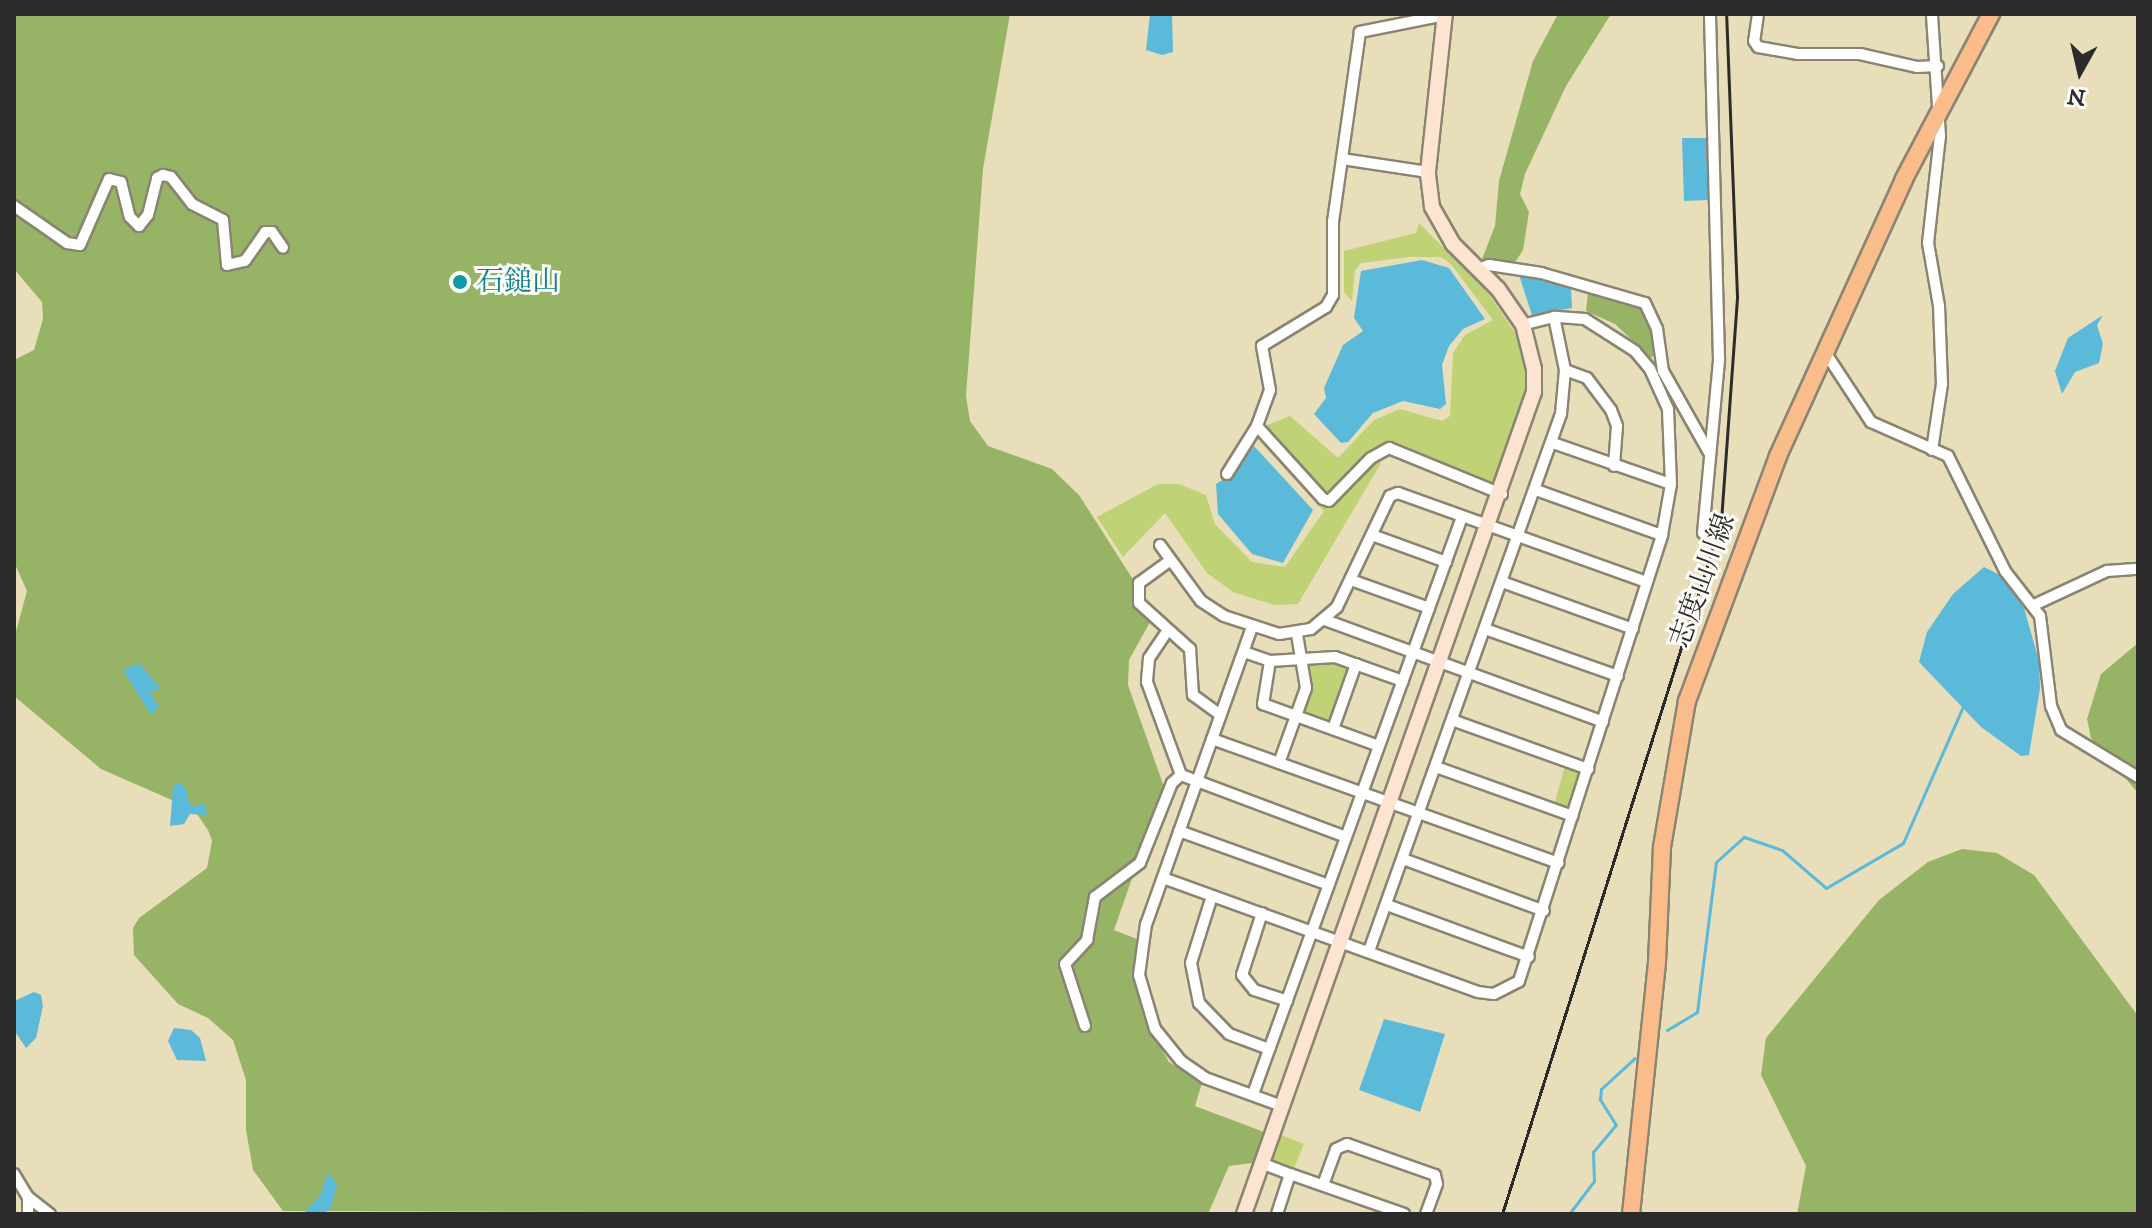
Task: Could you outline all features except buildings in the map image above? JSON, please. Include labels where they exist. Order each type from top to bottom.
[{"type":"main road","name":"志度山川線","points":[[1631,1214],[1676,744],[1767,482],[1940,111],[1991,14]]},
{"type":"street","points":[[1227,474],[1257,426],[1270,390],[1262,346],[1326,307],[1333,295],[1331,242],[1360,32],[1445,14],[1428,172],[1440,227],[1523,325],[1534,369],[1534,392],[1502,494],[1244,1214]]},
{"type":"street","points":[[1703,533],[1719,359],[1710,14]]},
{"type":"street","points":[[1758,14],[1754,41],[1758,47],[1938,66]]},
{"type":"street","points":[[1932,14],[1940,111],[1928,243],[1939,306],[1942,384],[1932,450]]},
{"type":"street","points":[[1342,159],[1428,172]]},
{"type":"street","points":[[14,206],[67,243],[80,245],[109,179],[121,182],[130,217],[139,226],[148,215],[157,178],[163,175],[171,177],[192,204],[223,220],[227,265],[245,261],[265,232],[272,232],[283,248]]},
{"type":"street","points":[[1478,269],[1489,265],[1541,273],[1645,303],[1657,329],[1663,371],[1710,454]]},
{"type":"street","points":[[1163,878],[1494,994],[1519,981],[1544,911],[1662,535],[1671,484],[1668,409],[1650,369],[1621,338],[1601,326],[1554,317],[1523,325]]},
{"type":"street","points":[[1369,951],[1553,443],[1565,370],[1554,317]]},
{"type":"street","points":[[1825,352],[1871,422],[1948,456],[2005,571],[2034,605],[2051,706],[2061,730],[2138,777]]},
{"type":"street","points":[[1565,370],[1587,378],[1611,410],[1617,426],[1614,466]]},
{"type":"street","points":[[1257,426],[1329,501],[1371,458],[1389,448],[1502,494]]},
{"type":"street","points":[[1553,443],[1671,484]]},
{"type":"street","points":[[1536,490],[1662,535]]},
{"type":"street","points":[[1160,545],[1168,562],[1201,601],[1252,627],[1297,634],[1325,620],[1351,580],[1390,496],[1398,493],[1647,582]]},
{"type":"street","points":[[1253,1094],[1462,517]]},
{"type":"street","points":[[1372,535],[1446,562]]},
{"type":"street","points":[[1168,562],[1146,574],[1137,593],[1139,603],[1166,633],[1193,654],[1189,674],[1193,695],[1221,715]]},
{"type":"street","points":[[2034,605],[2107,571],[2138,569]]},
{"type":"street","points":[[1351,580],[1429,608]]},
{"type":"street","points":[[1502,582],[1633,629]]},
{"type":"street","points":[[1325,620],[1412,655],[1603,722]]},
{"type":"street","points":[[1252,627],[1141,940],[1139,975],[1147,1011],[1181,1061],[1205,1078],[1282,1106]]},
{"type":"street","points":[[1485,629],[1618,676]]},
{"type":"street","points":[[1166,633],[1149,658],[1147,682],[1181,775],[1195,784],[1346,837]]},
{"type":"street","points":[[1279,763],[1299,716],[1306,688],[1297,634]]},
{"type":"street","points":[[1244,652],[1270,661],[1335,657],[1403,681]]},
{"type":"street","points":[[1270,661],[1263,704],[1379,746]]},
{"type":"street","points":[[1333,729],[1356,664]]},
{"type":"street","points":[[1452,720],[1588,769]]},
{"type":"street","points":[[1212,739],[1558,863]]},
{"type":"street","points":[[1436,767],[1573,816]]},
{"type":"street","points":[[1085,1026],[1065,964],[1087,940],[1095,897],[1140,863],[1172,783],[1181,775]]},
{"type":"street","points":[[1179,831],[1329,885]]},
{"type":"street","points":[[1403,859],[1544,911]]},
{"type":"street","points":[[1212,896],[1191,963],[1199,1003],[1229,1034],[1269,1049]]},
{"type":"street","points":[[1387,905],[1529,957]]},
{"type":"street","points":[[1262,913],[1242,975],[1254,990],[1287,1001]]},
{"type":"street","points":[[1323,1185],[1336,1149],[1347,1144],[1435,1175],[1437,1184],[1426,1214]]},
{"type":"street","points":[[1261,1163],[1404,1214]]},
{"type":"street","points":[[14,1174],[28,1197],[50,1214]]},
{"type":"street","points":[[1277,1214],[1290,1174]]},
{"type":"street","points":[[28,1197],[28,1214]]},
{"type":"green space","points":[[14,14],[1010,14],[983,169],[966,396],[970,421],[988,446],[1052,469],[1079,495],[1134,581],[1137,606],[1150,622],[1129,660],[1128,685],[1164,787],[1114,930],[1137,939],[1135,970],[1143,1015],[1169,1062],[1202,1083],[1195,1106],[1264,1132],[1252,1163],[1229,1166],[1208,1214],[283,1211],[253,1170],[246,1130],[246,1080],[233,1040],[208,1018],[178,1004],[134,955],[133,928],[139,918],[207,868],[212,841],[208,830],[197,814],[181,804],[101,769],[14,696],[14,639],[27,591],[14,562],[14,360],[34,350],[43,319],[42,302],[14,269]]},
{"type":"green space","points":[[1558,14],[1611,14],[1566,86],[1525,174],[1520,194],[1529,212],[1523,250],[1514,264],[1482,259],[1495,226],[1499,181],[1533,61]]},
{"type":"green space","points":[[1419,223],[1488,293],[1522,343],[1528,399],[1494,488],[1397,446],[1382,446],[1372,453],[1381,463],[1298,604],[1274,605],[1233,592],[1207,573],[1165,513],[1123,557],[1097,517],[1158,484],[1179,484],[1206,495],[1215,524],[1252,562],[1285,567],[1324,511],[1259,438],[1265,426],[1290,416],[1338,458],[1374,420],[1400,409],[1442,421],[1450,416],[1453,353],[1465,335],[1493,320],[1451,264],[1441,257],[1361,263],[1355,270],[1352,301],[1344,292],[1344,251],[1416,233]]},
{"type":"green space","points":[[1588,292],[1643,309],[1653,330],[1655,354],[1651,358],[1615,324],[1586,311]]},
{"type":"green space","points":[[2138,643],[2138,793],[2091,738],[2087,719],[2101,674]]},
{"type":"green space","points":[[1333,661],[1350,671],[1330,725],[1302,714],[1309,687],[1307,663]]},
{"type":"green space","points":[[1565,766],[1584,772],[1570,812],[1554,805]]},
{"type":"green space","points":[[1962,849],[1997,853],[2034,875],[2138,1016],[2138,1214],[1797,1214],[1806,1166],[1761,1075],[1766,1038],[1879,900],[1928,862]]},
{"type":"green space","points":[[1276,1133],[1304,1144],[1293,1170],[1266,1161]]},
{"type":"water","points":[[1150,14],[1172,14],[1173,52],[1162,55],[1146,50]]},
{"type":"water","points":[[1682,138],[1706,138],[1708,200],[1684,201]]},
{"type":"water","points":[[1422,260],[1449,268],[1485,319],[1463,329],[1449,346],[1442,365],[1446,404],[1440,409],[1403,401],[1373,413],[1348,442],[1341,443],[1314,414],[1326,398],[1324,388],[1343,345],[1363,331],[1354,318],[1361,271]]},
{"type":"water","points":[[1519,275],[1571,288],[1572,308],[1532,315]]},
{"type":"water","points":[[2103,315],[2097,325],[2103,344],[2099,363],[2075,372],[2062,394],[2055,371],[2068,338]]},
{"type":"water","points":[[1254,446],[1313,510],[1283,563],[1252,554],[1218,514],[1216,484],[1232,474]]},
{"type":"water","points":[[1984,567],[2000,575],[2024,608],[2039,661],[2040,688],[2029,755],[2021,756],[1981,727],[1919,662],[1927,632],[1953,594]]},
{"type":"water","points":[[139,663],[161,689],[150,692],[159,707],[151,715],[123,670]]},
{"type":"water","points":[[178,782],[186,789],[190,806],[205,804],[207,815],[190,814],[184,824],[170,826],[173,787]]},
{"type":"water","points":[[34,992],[41,995],[43,1006],[36,1038],[26,1048],[14,1030],[14,1001]]},
{"type":"water","points":[[1384,1019],[1445,1034],[1420,1112],[1359,1090]]},
{"type":"water","points":[[174,1028],[191,1030],[200,1038],[206,1061],[177,1060],[168,1041]]},
{"type":"water","points":[[328,1173],[337,1184],[331,1208],[323,1214],[303,1214],[320,1196]]},
{"type":"waterway","points":[[1667,1030],[1697,1012],[1716,862],[1744,837],[1782,850],[1826,888],[1903,843],[1963,706]]},
{"type":"waterway","points":[[1569,1214],[1594,1181],[1593,1152],[1616,1125],[1600,1099],[1601,1089],[1635,1058]]},
{"type":"railway","points":[[1502,1214],[1721,521],[1737,296],[1726,14]]},
{"type":"place","name":"石鎚山","points":[[460,282]]}]
